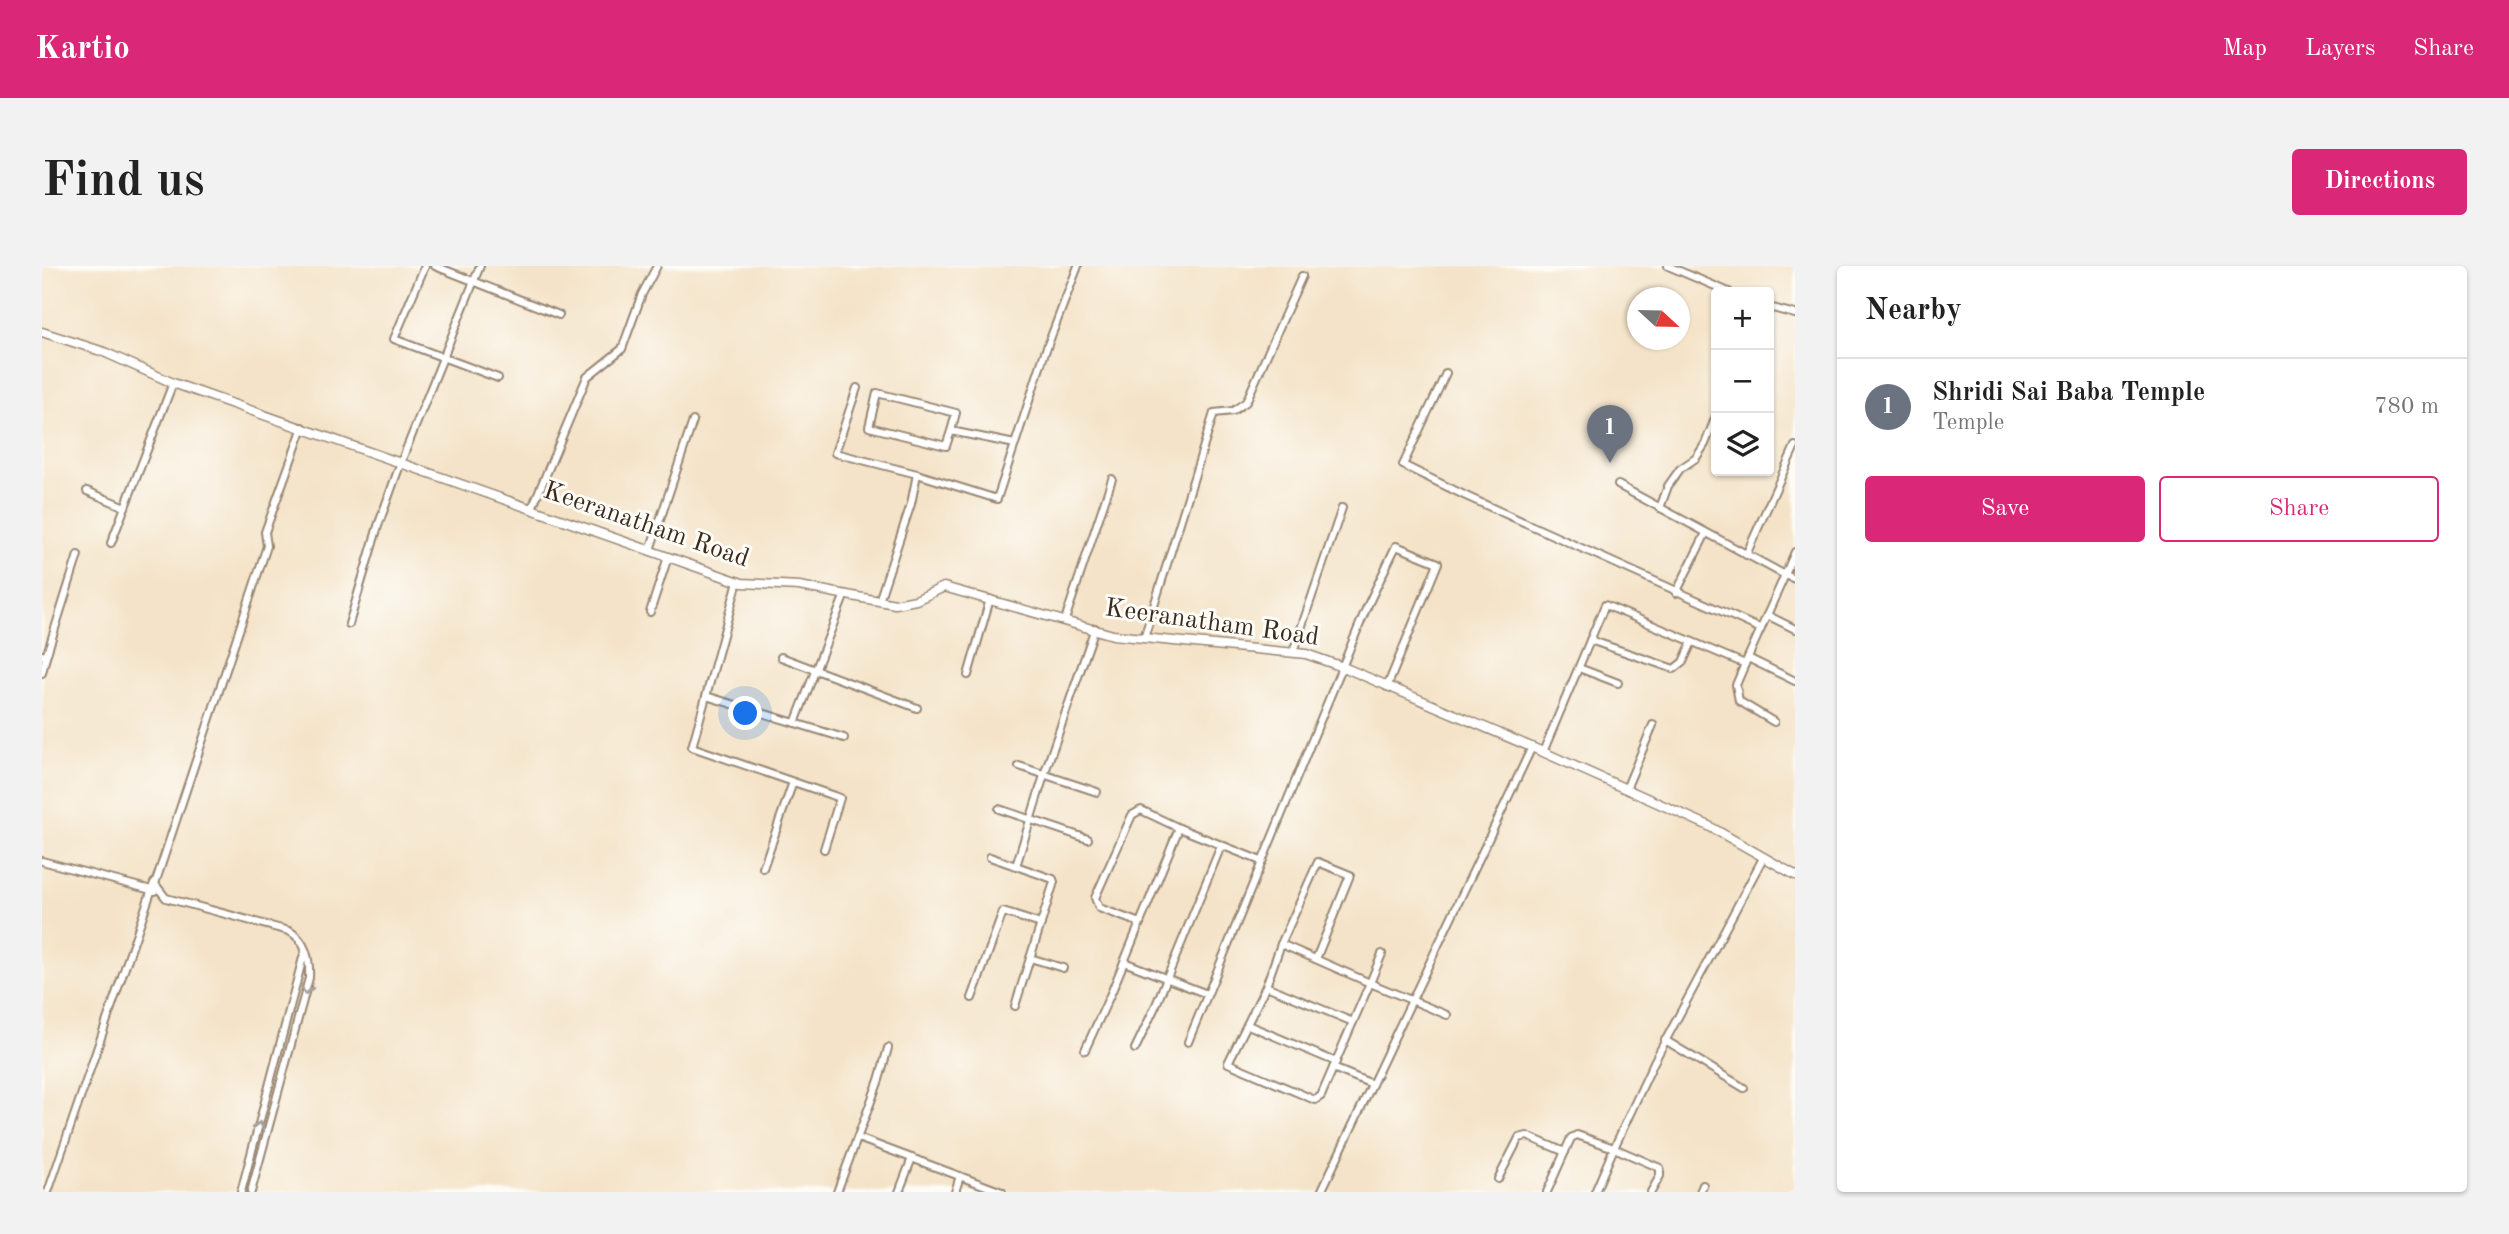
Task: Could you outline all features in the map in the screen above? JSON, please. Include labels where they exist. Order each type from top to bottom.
[{"type":"street","points":[[425,266],[394,340],[498,378]]},
{"type":"street","points":[[435,266],[559,316]]},
{"type":"street","points":[[349,624],[378,526],[401,462],[480,266]]},
{"type":"street","points":[[532,508],[587,377],[622,349],[642,294],[657,266]]},
{"type":"street","points":[[857,388],[835,453],[998,499],[1044,355],[1077,266]]},
{"type":"street","points":[[1668,266],[1717,287]]},
{"type":"street","points":[[1144,638],[1214,414],[1233,411],[1246,402],[1302,276]]},
{"type":"street","points":[[1774,308],[1795,314]]},
{"type":"street","name":"Keeranatham Road","points":[[42,332],[104,352],[173,383],[738,581],[799,586],[895,604],[916,600],[944,587],[1113,635],[1306,653],[1532,747],[1707,825],[1795,875]]},
{"type":"street","points":[[1446,373],[1403,465],[1468,498],[1761,629]]},
{"type":"street","points":[[111,543],[173,383]]},
{"type":"street","points":[[877,393],[956,413],[951,431],[946,446],[869,427],[877,393]]},
{"type":"street","points":[[650,550],[693,421]]},
{"type":"street","points":[[48,1192],[155,891],[155,878],[267,546],[265,532],[303,427]]},
{"type":"street","points":[[1660,508],[1668,486],[1680,469],[1696,458],[1711,429]]},
{"type":"street","points":[[951,431],[1015,444]]},
{"type":"street","points":[[1746,555],[1795,446]]},
{"type":"street","points":[[879,601],[911,503],[917,474]]},
{"type":"street","points":[[1065,620],[1112,479]]},
{"type":"street","points":[[1618,485],[1795,579]]},
{"type":"street","points":[[87,491],[125,506]]},
{"type":"street","points":[[1293,652],[1342,508]]},
{"type":"street","points":[[1676,593],[1706,533]]},
{"type":"street","points":[[1188,1042],[1366,609],[1396,546],[1438,563],[1387,687]]},
{"type":"street","points":[[1774,722],[1739,701],[1736,685],[1795,552]]},
{"type":"street","points":[[42,673],[44,656],[78,555]]},
{"type":"street","points":[[649,612],[667,556]]},
{"type":"street","points":[[738,581],[692,747],[840,798],[824,849]]},
{"type":"street","points":[[795,723],[845,594]]},
{"type":"street","points":[[968,675],[990,599]]},
{"type":"street","points":[[1543,752],[1605,605],[1795,681]]},
{"type":"street","points":[[1767,615],[1795,629]]},
{"type":"street","points":[[1016,866],[1095,628]]},
{"type":"street","points":[[1590,640],[1674,669],[1683,662],[1692,642]]},
{"type":"street","points":[[781,657],[917,708]]},
{"type":"street","points":[[1579,668],[1618,683]]},
{"type":"street","points":[[706,696],[844,738]]},
{"type":"street","points":[[1626,789],[1653,725]]},
{"type":"street","points":[[1321,1192],[1532,747]]},
{"type":"street","points":[[1019,766],[1097,792]]},
{"type":"street","points":[[763,868],[793,782]]},
{"type":"street","points":[[999,809],[1088,839]]},
{"type":"street","points":[[1140,923],[1099,908],[1095,898],[1136,811],[1141,810],[1261,861]]},
{"type":"street","points":[[1086,1050],[1179,828]]},
{"type":"street","points":[[1135,1049],[1221,846]]},
{"type":"street","points":[[990,857],[1053,879],[1015,1006]]},
{"type":"street","points":[[1595,1192],[1665,1040],[1763,858]]},
{"type":"street","points":[[42,861],[155,891],[166,898],[296,935],[310,966],[309,978],[251,1192]]},
{"type":"street","points":[[1315,959],[1350,875],[1318,862],[1281,944],[1266,986],[1228,1063],[1315,1100],[1321,1096],[1382,954]]},
{"type":"street","points":[[972,998],[1003,912],[1041,924]]},
{"type":"street","points":[[1281,944],[1447,1015]]},
{"type":"street","points":[[241,1192],[305,950]]},
{"type":"street","points":[[1030,958],[1063,968]]},
{"type":"street","points":[[1124,962],[1207,995]]},
{"type":"street","points":[[1266,986],[1353,1022]]},
{"type":"street","points":[[1248,1026],[1372,1084]]},
{"type":"street","points":[[1665,1040],[1744,1088]]},
{"type":"street","points":[[836,1192],[879,1080],[888,1048]]},
{"type":"street","points":[[1547,1192],[1571,1138],[1577,1135],[1660,1168],[1660,1176],[1651,1192]]},
{"type":"street","points":[[1499,1179],[1519,1138],[1527,1136],[1565,1152]]},
{"type":"street","points":[[858,1138],[1002,1192]]},
{"type":"street","points":[[899,1192],[912,1158]]},
{"type":"street","points":[[954,1192],[960,1176]]},
{"type":"place","name":"Shridi Sai Baba Temple","points":[[1610,463]]}]
